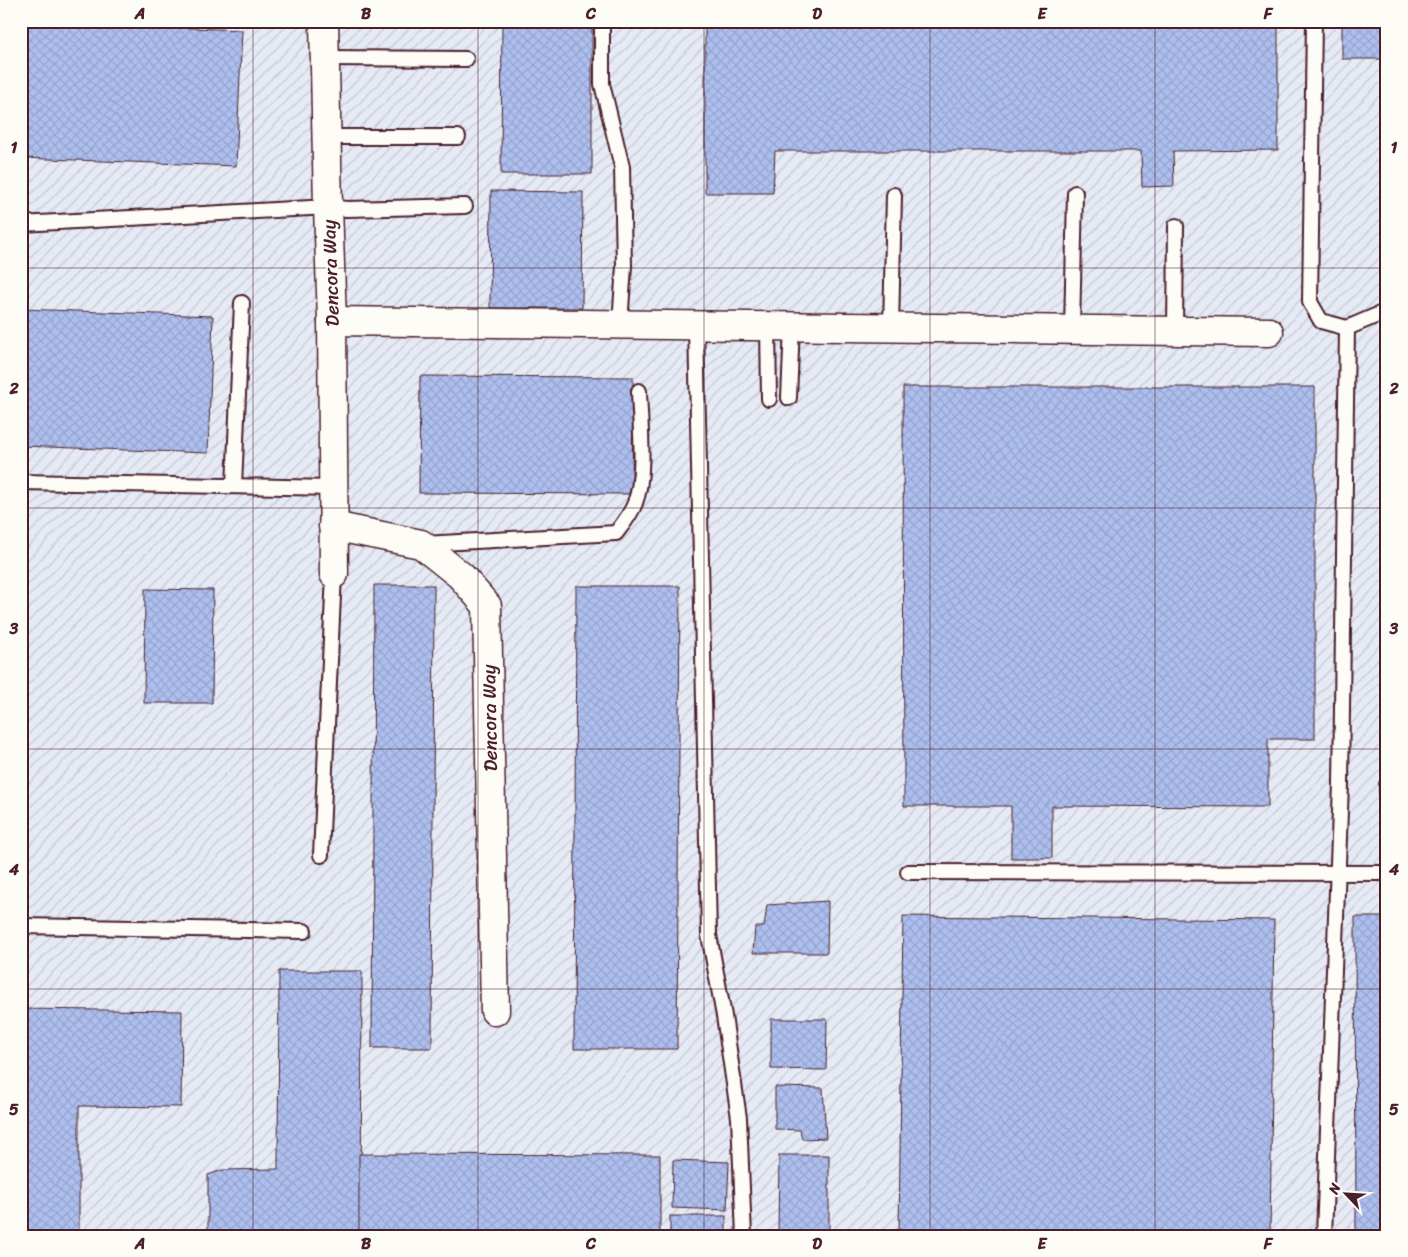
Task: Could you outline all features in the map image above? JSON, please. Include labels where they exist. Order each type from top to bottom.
[{"type":"street","name":"Dencora Way","points":[[324,21],[332,321],[334,574]]},
{"type":"street","points":[[332,321],[1269,332]]},
{"type":"street","name":"Dencora Way","points":[[333,526],[421,544],[461,576],[487,606],[495,1010]]},
{"type":"lane","points":[[602,21],[602,84],[622,167],[624,266],[620,324]]},
{"type":"lane","points":[[1314,21],[1310,302],[1321,321],[1347,328],[1387,311]]},
{"type":"lane","points":[[326,58],[466,59]]},
{"type":"lane","points":[[327,137],[458,137]]},
{"type":"lane","points":[[1072,330],[1075,193]]},
{"type":"lane","points":[[892,328],[894,195]]},
{"type":"lane","points":[[21,224],[328,207],[346,209],[466,206]]},
{"type":"lane","points":[[1174,331],[1176,226]]},
{"type":"lane","points":[[234,486],[242,304]]},
{"type":"lane","points":[[696,325],[709,936],[724,1016],[738,1118],[744,1236]]},
{"type":"lane","points":[[780,326],[789,398]]},
{"type":"lane","points":[[769,399],[780,326]]},
{"type":"lane","points":[[1324,1236],[1341,784],[1347,328]]},
{"type":"lane","points":[[421,544],[616,533],[635,503],[641,473],[639,391]]},
{"type":"lane","points":[[21,482],[333,488]]},
{"type":"lane","points":[[321,855],[334,574]]},
{"type":"lane","points":[[1387,785],[1387,806]]},
{"type":"lane","points":[[908,872],[1387,873]]},
{"type":"lane","points":[[21,926],[304,931]]},
{"type":"shaded area","points":[[21,21],[1387,21],[1387,1236],[21,1236]]},
{"type":"building","points":[[21,21],[242,30],[236,166],[21,158]]},
{"type":"building","points":[[502,21],[592,21],[592,174],[501,174]]},
{"type":"building","points":[[705,21],[1278,21],[1278,150],[1173,151],[1174,186],[1142,187],[1141,151],[775,151],[773,193],[705,193]]},
{"type":"building","points":[[1342,21],[1387,21],[1387,59],[1342,59]]},
{"type":"building","points":[[491,191],[583,192],[582,308],[490,308]]},
{"type":"building","points":[[21,309],[213,316],[208,453],[21,446]]},
{"type":"building","points":[[420,376],[633,377],[632,494],[419,493]]},
{"type":"building","points":[[903,387],[1315,387],[1315,739],[1268,739],[1268,807],[1052,806],[1052,858],[1011,858],[1011,806],[904,806]]},
{"type":"building","points":[[374,585],[434,585],[432,1048],[372,1048]]},
{"type":"building","points":[[576,586],[680,586],[677,1049],[574,1049]]},
{"type":"building","points":[[145,589],[213,590],[212,703],[144,703]]},
{"type":"building","points":[[828,901],[827,953],[753,953],[755,927],[764,927],[767,905]]},
{"type":"building","points":[[903,916],[1274,920],[1270,1236],[899,1236]]},
{"type":"building","points":[[1355,917],[1387,917],[1387,1236],[1356,1236]]},
{"type":"building","points":[[279,971],[362,971],[361,1236],[208,1236],[208,1175],[222,1170],[278,1169]]},
{"type":"building","points":[[21,1009],[182,1011],[181,1107],[79,1106],[79,1236],[21,1236]]},
{"type":"building","points":[[771,1019],[827,1019],[826,1070],[771,1069]]},
{"type":"building","points":[[775,1087],[823,1088],[826,1138],[802,1139],[800,1130],[775,1129]]},
{"type":"building","points":[[359,1154],[660,1155],[660,1236],[359,1236]]},
{"type":"building","points":[[779,1155],[829,1155],[829,1236],[778,1236]]},
{"type":"building","points":[[673,1160],[729,1162],[727,1210],[672,1208]]},
{"type":"building","points":[[670,1216],[726,1216],[726,1236],[670,1236]]}]
